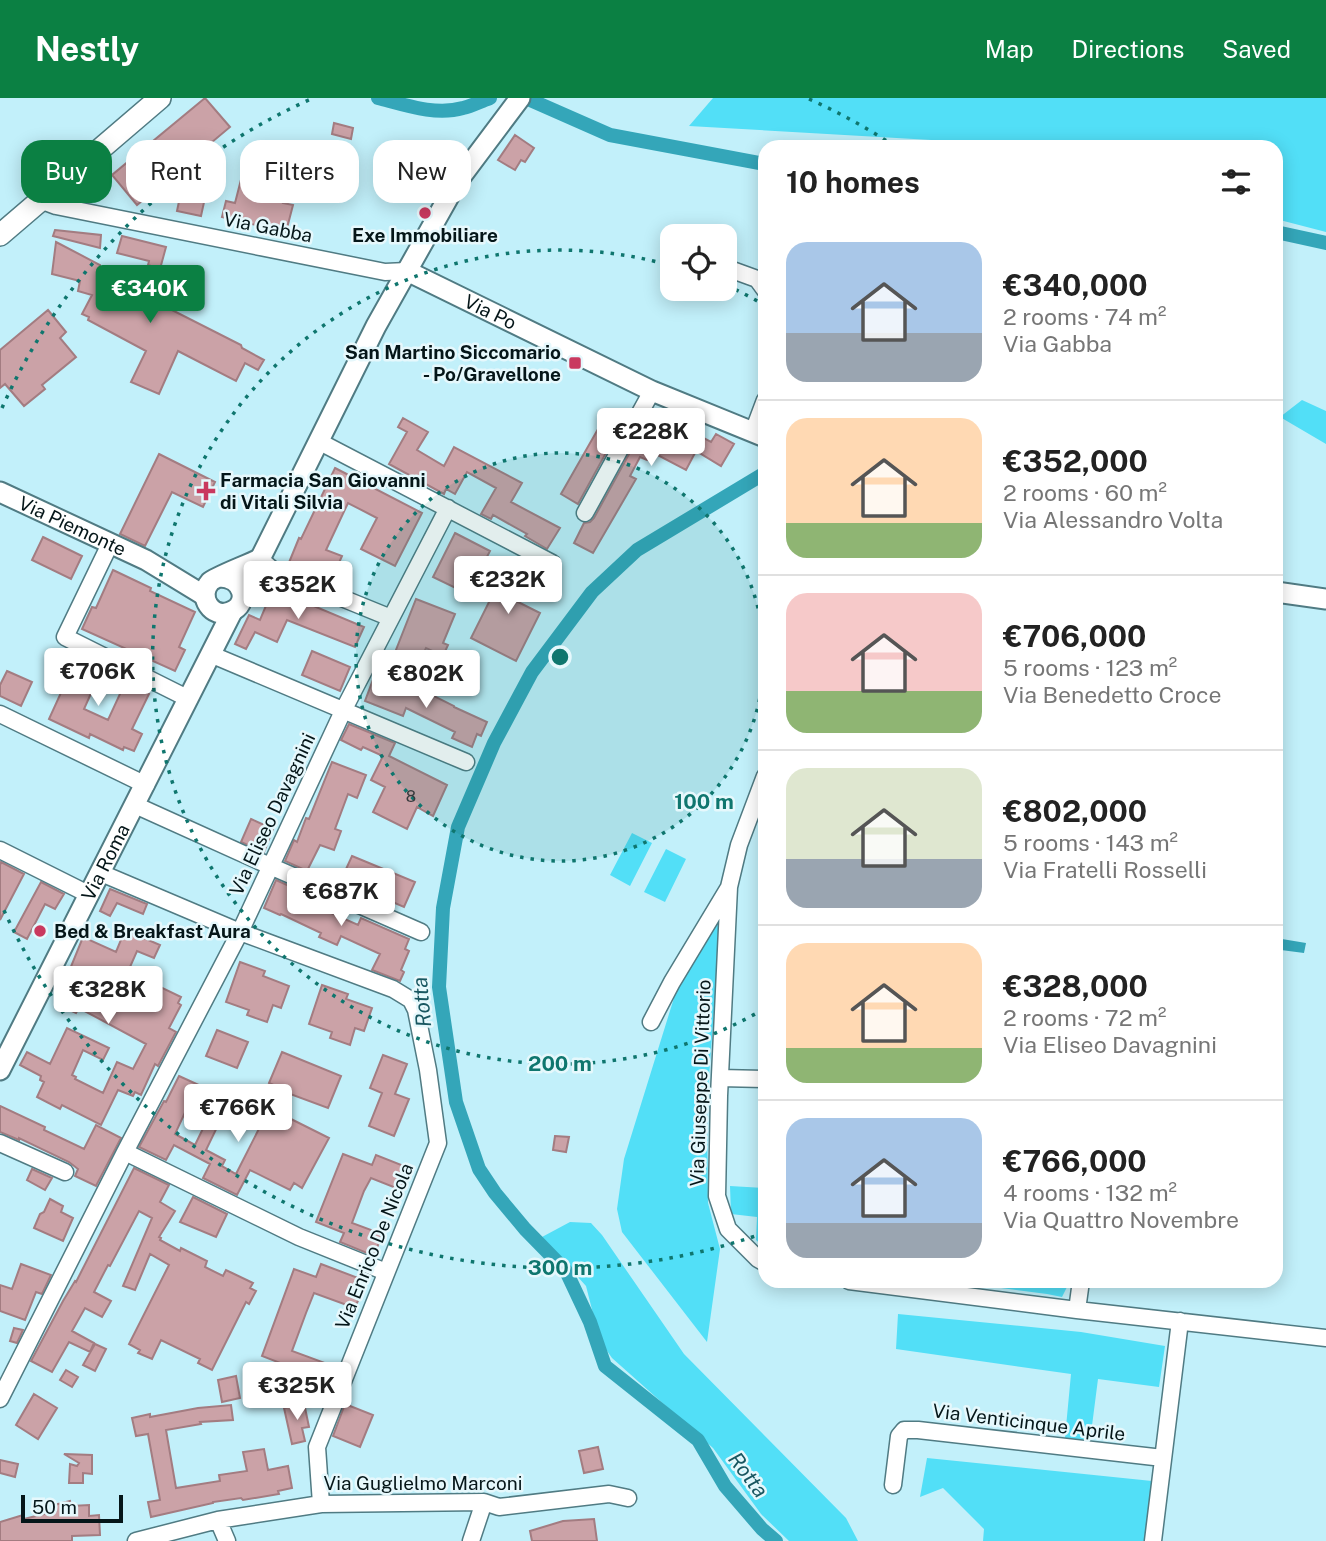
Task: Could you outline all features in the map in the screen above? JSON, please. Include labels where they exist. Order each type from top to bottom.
[{"type":"main road","points":[[111,140],[160,98]]},
{"type":"main road","points":[[0,235],[37,203]]},
{"type":"street","points":[[241,588],[260,559],[376,326],[457,182],[520,98]]},
{"type":"street","name":"Via Gabba","points":[[48,203],[385,272],[407,271]]},
{"type":"street","name":"Via Po","points":[[407,271],[652,391],[758,434]]},
{"type":"street","points":[[737,272],[758,280]]},
{"type":"street","points":[[585,513],[652,391]]},
{"type":"street","points":[[318,441],[552,563]]},
{"type":"street","name":"Via Piemonte","points":[[0,492],[213,590]]},
{"type":"street","name":"Via Eliseo Davagnini","points":[[0,1399],[240,932],[344,709],[448,508]]},
{"type":"street","points":[[110,544],[65,637],[189,699]]},
{"type":"street","points":[[213,590],[260,559]]},
{"type":"street","points":[[260,559],[273,570],[391,618]]},
{"type":"street","points":[[233,579],[241,588],[242,599],[237,608],[220,613],[213,590],[233,579]]},
{"type":"street","name":"Via Roma","points":[[211,654],[213,590]]},
{"type":"street","points":[[1283,593],[1326,599]]},
{"type":"street","name":"Via Roma","points":[[0,1070],[232,611]]},
{"type":"street","points":[[211,654],[466,762]]},
{"type":"street","points":[[0,714],[146,785]]},
{"type":"street","name":"Via Giuseppe Di Vittorio","points":[[758,795],[739,845],[729,887],[716,1196],[728,1228],[758,1259]]},
{"type":"street","points":[[135,805],[421,932]]},
{"type":"street","points":[[0,850],[89,895]]},
{"type":"street","points":[[101,873],[240,932]]},
{"type":"street","name":"Via Giuseppe Di Vittorio","points":[[651,1022],[729,887]]},
{"type":"street","name":"Via Enrico De Nicola","points":[[240,932],[393,989],[411,1000],[416,1010],[428,1070],[438,1143],[317,1447],[321,1504]]},
{"type":"street","points":[[720,1078],[758,1079]]},
{"type":"street","points":[[0,1143],[65,1172]]},
{"type":"street","points":[[125,1152],[299,1237],[386,1272]]},
{"type":"street","points":[[904,1288],[1326,1338]]},
{"type":"street","points":[[1077,1310],[1080,1288]]},
{"type":"street","points":[[1153,1541],[1180,1321]]},
{"type":"street","name":"Via Venticinque Aprile","points":[[893,1485],[899,1436],[904,1430],[1163,1458]]},
{"type":"street","name":"Via Guglielmo Marconi","points":[[136,1541],[218,1520],[321,1504],[484,1502],[499,1507],[609,1494],[628,1498]]},
{"type":"street","points":[[471,1541],[484,1502]]},
{"type":"street","points":[[218,1520],[227,1541]]},
{"type":"shaded area","points":[[713,98],[1326,98],[1326,232],[1283,221],[1283,140],[931,140],[689,126]]},
{"type":"shaded area","points":[[1302,400],[1326,411],[1326,444],[1283,419],[1283,415]]},
{"type":"shaded area","points":[[632,833],[652,843],[630,886],[610,875]]},
{"type":"shaded area","points":[[666,849],[686,859],[665,902],[644,892]]},
{"type":"shaded area","points":[[721,918],[707,1103],[708,1203],[720,1249],[707,1342],[622,1232],[617,1209],[624,1159],[678,985]]},
{"type":"shaded area","points":[[1283,939],[1306,943],[1304,953],[1283,950]]},
{"type":"shaded area","points":[[730,1186],[758,1188],[758,1242],[757,1217],[731,1214]]},
{"type":"shaded area","points":[[570,1222],[591,1223],[602,1235],[684,1354],[846,1518],[858,1541],[789,1541],[761,1514],[713,1448],[612,1358],[600,1341],[586,1286],[542,1237]]},
{"type":"shaded area","points":[[1001,1288],[1066,1288],[1062,1297]]},
{"type":"shaded area","points":[[898,1314],[1081,1332],[1165,1346],[1159,1387],[1098,1379],[1089,1449],[1064,1448],[1071,1374],[896,1349]]},
{"type":"shaded area","points":[[927,1458],[1152,1481],[1145,1541],[983,1541],[984,1529],[943,1488],[920,1497]]},
{"type":"building","points":[[205,98],[230,127],[214,140],[154,140]]},
{"type":"building","points":[[334,123],[353,128],[351,139],[332,134]]},
{"type":"building","points":[[515,135],[534,148],[525,162],[521,160],[515,170],[498,160]]},
{"type":"building","points":[[126,163],[126,192],[112,175]]},
{"type":"building","points":[[240,184],[240,203],[293,205],[286,232],[222,217],[226,201],[235,203]]},
{"type":"building","points":[[179,203],[204,203],[201,216],[177,211]]},
{"type":"building","points":[[55,230],[101,235],[100,248],[53,236]]},
{"type":"building","points":[[122,236],[166,247],[160,269],[148,265],[149,261],[117,253]]},
{"type":"building","points":[[56,242],[100,265],[98,306],[103,307],[112,272],[168,299],[164,306],[241,345],[264,360],[258,370],[245,363],[236,381],[178,351],[159,394],[131,382],[146,351],[88,320],[89,317],[82,314],[92,295],[78,291],[80,281],[52,274]]},
{"type":"building","points":[[48,310],[66,332],[60,338],[76,357],[42,385],[45,389],[24,406],[5,384],[0,388],[0,350]]},
{"type":"building","points":[[652,412],[711,442],[716,434],[734,444],[721,466],[696,451],[686,470],[652,452],[647,460],[640,457],[630,476],[636,479],[593,553],[574,543],[584,523],[594,518]]},
{"type":"building","points":[[403,418],[428,432],[417,450],[444,466],[454,447],[522,483],[511,502],[560,528],[547,549],[493,515],[491,519],[481,514],[496,488],[467,472],[455,494],[446,489],[444,494],[389,464],[407,432],[398,427]]},
{"type":"building","points":[[602,422],[618,431],[578,504],[561,494]]},
{"type":"building","points":[[159,454],[215,482],[203,507],[172,492],[145,546],[120,534]]},
{"type":"building","points":[[335,468],[422,513],[395,566],[361,549],[377,518],[348,503],[326,550],[342,556],[335,572],[329,569],[325,580],[288,565]]},
{"type":"building","points":[[455,533],[490,551],[468,594],[433,577]]},
{"type":"building","points":[[43,537],[82,556],[71,579],[32,560]]},
{"type":"building","points":[[513,561],[532,574],[518,602],[540,613],[516,661],[471,638]]},
{"type":"building","points":[[113,570],[195,612],[179,647],[185,650],[175,671],[82,629],[92,607],[96,608]]},
{"type":"building","points":[[273,589],[364,627],[355,647],[287,620],[277,642],[255,632],[246,649],[235,644],[249,615],[260,620]]},
{"type":"building","points":[[416,599],[455,614],[443,643],[448,645],[443,656],[426,648],[418,665],[394,655]]},
{"type":"building","points":[[312,651],[350,667],[340,691],[302,675]]},
{"type":"building","points":[[71,658],[101,671],[84,709],[108,720],[125,683],[149,694],[132,729],[142,734],[134,751],[124,747],[123,750],[90,734],[89,738],[49,719],[65,684],[60,681]]},
{"type":"building","points":[[7,671],[32,682],[21,706],[0,696],[0,685]]},
{"type":"building","points":[[374,677],[424,696],[426,692],[487,722],[481,736],[477,734],[472,747],[452,738],[455,732],[406,708],[403,716],[365,701]]},
{"type":"building","points":[[349,724],[395,743],[389,756],[447,785],[433,816],[417,807],[407,829],[373,812],[385,787],[371,780],[383,756],[363,747],[361,750],[341,740]]},
{"type":"building","points":[[332,762],[366,775],[357,798],[348,794],[335,829],[341,831],[334,850],[320,845],[307,871],[285,861],[294,840],[297,842],[306,818],[309,819]]},
{"type":"building","points":[[251,819],[273,829],[264,852],[241,842]]},
{"type":"building","points":[[352,856],[415,882],[404,907],[341,880]]},
{"type":"building","points":[[1,862],[24,874],[0,920],[0,865]]},
{"type":"building","points":[[276,880],[325,902],[322,909],[358,925],[361,918],[409,939],[405,949],[409,951],[401,970],[404,972],[400,981],[372,970],[380,954],[341,936],[337,945],[319,937],[321,933],[264,908]]},
{"type":"building","points":[[41,882],[64,894],[55,909],[45,904],[27,939],[14,932]]},
{"type":"building","points":[[110,889],[147,904],[143,914],[117,903],[110,916],[100,911]]},
{"type":"building","points":[[125,930],[160,945],[154,958],[137,951],[126,976],[144,985],[146,980],[181,997],[178,1003],[181,1005],[169,1028],[176,1032],[158,1066],[155,1064],[141,1095],[135,1092],[133,1096],[118,1090],[101,1125],[62,1105],[60,1109],[37,1097],[44,1082],[40,1080],[41,1076],[20,1065],[27,1052],[50,1064],[67,1028],[109,1048],[103,1060],[83,1050],[72,1075],[75,1079],[103,1093],[117,1062],[133,1069],[146,1044],[79,1008],[76,1013],[65,1008],[67,1004],[57,998],[72,970],[70,969],[83,937],[116,952]]},
{"type":"building","points":[[240,962],[265,971],[263,976],[289,986],[281,1008],[273,1005],[267,1022],[247,1015],[249,1010],[226,1002]]},
{"type":"building","points":[[322,985],[348,994],[346,999],[372,1008],[364,1031],[355,1028],[350,1045],[330,1038],[332,1032],[309,1024]]},
{"type":"building","points":[[217,1030],[248,1042],[237,1068],[206,1056]]},
{"type":"building","points":[[282,1052],[341,1076],[328,1108],[282,1091],[283,1089],[269,1083]]},
{"type":"building","points":[[383,1055],[407,1064],[395,1094],[409,1099],[394,1136],[369,1126],[382,1093],[370,1088]]},
{"type":"building","points":[[179,1076],[201,1086],[175,1134],[195,1145],[210,1114],[221,1119],[206,1150],[225,1160],[222,1166],[236,1174],[268,1111],[280,1117],[281,1114],[329,1138],[302,1188],[294,1183],[290,1190],[250,1170],[237,1195],[203,1178],[210,1164],[174,1145],[166,1160],[139,1147]]},
{"type":"building","points":[[0,1106],[84,1149],[96,1125],[121,1138],[96,1186],[75,1176],[78,1169],[69,1162],[0,1132]]},
{"type":"building","points":[[555,1136],[569,1137],[566,1152],[553,1150]]},
{"type":"building","points":[[343,1154],[372,1165],[376,1155],[409,1168],[401,1190],[371,1178],[364,1191],[352,1223],[382,1234],[374,1256],[340,1242],[344,1233],[316,1222]]},
{"type":"building","points":[[134,1168],[169,1185],[160,1202],[175,1211],[159,1237],[160,1240],[207,1261],[205,1267],[223,1276],[226,1270],[253,1283],[250,1288],[256,1291],[249,1304],[246,1302],[212,1370],[198,1363],[200,1359],[161,1340],[152,1359],[138,1353],[140,1350],[129,1344],[169,1265],[150,1254],[135,1290],[123,1286],[152,1218],[139,1211],[94,1292],[111,1301],[102,1317],[85,1308],[72,1331],[94,1343],[90,1352],[69,1342],[52,1372],[31,1361],[76,1282]]},
{"type":"building","points":[[32,1169],[52,1178],[45,1190],[27,1180]]},
{"type":"building","points":[[193,1197],[227,1214],[216,1237],[180,1222]]},
{"type":"building","points":[[50,1199],[63,1206],[61,1212],[73,1218],[63,1241],[34,1228]]},
{"type":"building","points":[[21,1264],[51,1275],[42,1294],[36,1292],[25,1320],[0,1311],[0,1285],[12,1289]]},
{"type":"building","points":[[321,1264],[366,1281],[355,1308],[314,1293],[306,1313],[292,1351],[333,1366],[323,1393],[278,1377],[283,1364],[262,1356],[294,1269],[316,1277]]},
{"type":"building","points":[[14,1328],[23,1330],[17,1343],[10,1341]]},
{"type":"building","points":[[95,1344],[106,1349],[95,1371],[83,1365]]},
{"type":"building","points":[[66,1370],[78,1377],[72,1387],[60,1380]]},
{"type":"building","points":[[236,1376],[240,1398],[222,1402],[218,1380]]},
{"type":"building","points":[[34,1394],[57,1408],[38,1439],[16,1425]]},
{"type":"building","points":[[304,1403],[309,1427],[302,1428],[305,1441],[292,1444],[284,1408]]},
{"type":"building","points":[[345,1404],[373,1415],[360,1447],[333,1436]]},
{"type":"building","points":[[231,1405],[233,1420],[200,1422],[201,1424],[166,1430],[176,1488],[220,1481],[219,1475],[247,1471],[243,1452],[264,1449],[268,1470],[288,1466],[292,1488],[278,1491],[279,1494],[213,1502],[151,1517],[148,1502],[160,1500],[148,1434],[136,1436],[132,1418]]},
{"type":"building","points":[[598,1447],[603,1469],[584,1473],[579,1451]]},
{"type":"building","points":[[64,1454],[92,1455],[92,1474],[83,1473],[83,1483],[69,1483],[70,1464],[77,1466],[79,1463]]},
{"type":"building","points":[[0,1460],[18,1464],[15,1477],[0,1473]]},
{"type":"building","points":[[70,1501],[71,1506],[89,1505],[89,1516],[99,1515],[100,1535],[72,1536],[72,1541],[0,1541],[0,1522],[23,1515],[24,1519],[56,1511],[54,1505]]},
{"type":"building","points":[[594,1519],[597,1541],[532,1541],[530,1531],[563,1521]]},
{"type":"waterway","points":[[378,98],[420,109],[442,111],[466,107],[490,98]]},
{"type":"waterway","points":[[526,98],[610,135],[758,163]]},
{"type":"waterway","points":[[1283,234],[1326,243]]},
{"type":"waterway","name":"Rotta","points":[[758,477],[637,550],[592,592],[532,672],[494,743],[458,827],[443,908],[439,987],[456,1102],[479,1169],[525,1229],[566,1271],[590,1322],[605,1366],[698,1440],[725,1486],[762,1529],[776,1541]]},
{"type":"place","name":"Exe Immobiliare","points":[[425,213]]},
{"type":"place","name":"San Martino Siccomario - Po/Gravellone","points":[[575,363]]},
{"type":"place","name":"Farmacia San Giovanni di Vitali Silvia","points":[[206,491]]},
{"type":"place","name":"Bed & Breakfast Aura","points":[[40,931]]}]
